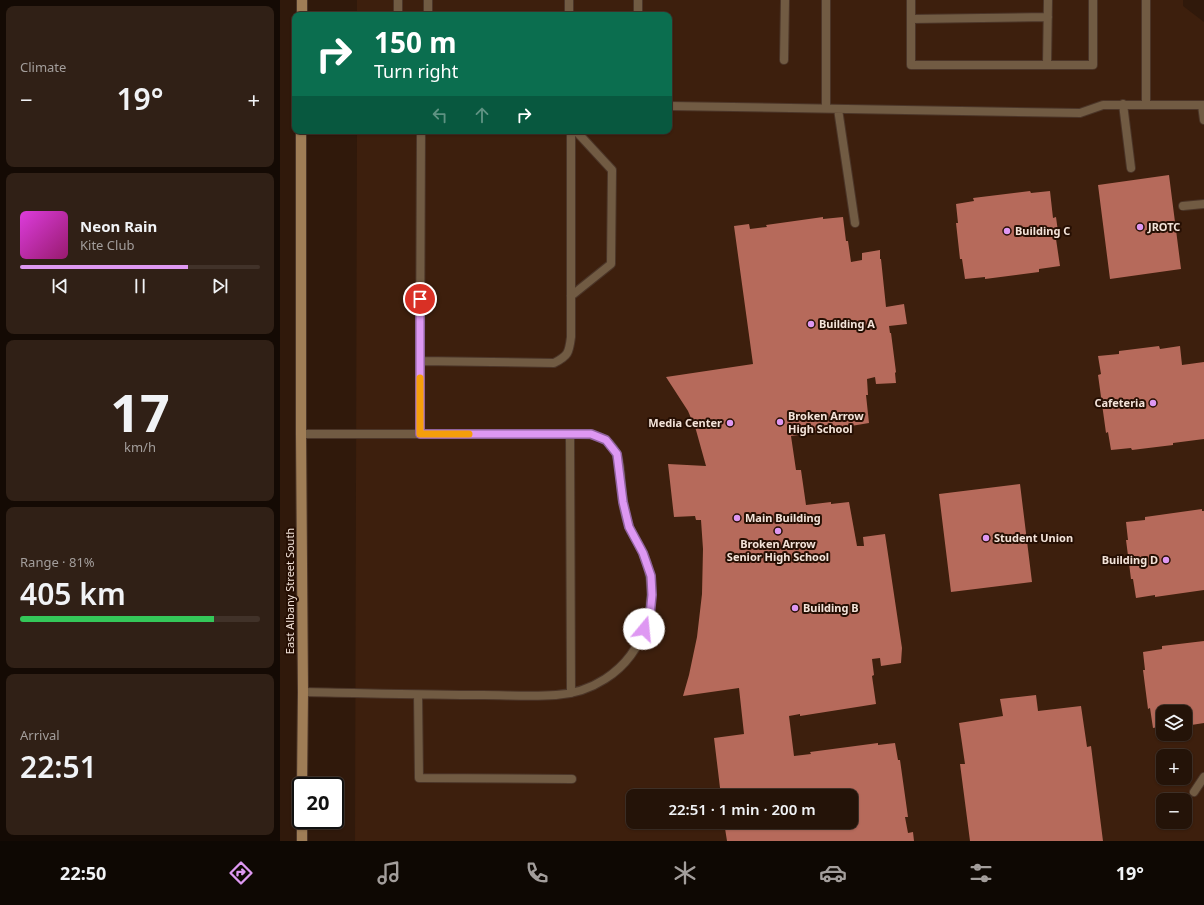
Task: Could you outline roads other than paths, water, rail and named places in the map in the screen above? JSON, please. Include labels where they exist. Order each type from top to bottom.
[{"type":"street","points":[[302,0],[302,12]]},
{"type":"street","name":"East Albany Street South","points":[[301,134],[302,777]]},
{"type":"street","points":[[302,829],[302,841]]},
{"type":"lane","points":[[398,0],[398,12]]},
{"type":"lane","points":[[428,0],[428,12]]},
{"type":"lane","points":[[569,0],[569,12]]},
{"type":"lane","points":[[638,0],[638,12]]},
{"type":"lane","points":[[784,60],[785,0]]},
{"type":"lane","points":[[826,0],[826,108]]},
{"type":"lane","points":[[911,0],[911,65],[1093,65],[1093,0]]},
{"type":"lane","points":[[1047,65],[1048,0]]},
{"type":"lane","points":[[1146,0],[1146,105]]},
{"type":"lane","points":[[911,19],[1048,17]]},
{"type":"lane","points":[[1123,104],[1131,168]]},
{"type":"lane","points":[[672,106],[1080,113],[1103,105],[1203,105],[1204,120]]},
{"type":"lane","points":[[838,109],[856,223]]},
{"type":"lane","points":[[420,434],[421,134]]},
{"type":"lane","points":[[420,361],[554,363],[564,358],[569,351],[571,337],[571,134]]},
{"type":"lane","points":[[571,296],[611,264],[612,170],[579,134]]},
{"type":"lane","points":[[1182,206],[1204,204]]},
{"type":"lane","points":[[301,434],[591,434],[606,440],[617,454],[623,502],[629,527],[643,553],[651,576],[652,595],[650,615],[639,643],[622,665],[605,679],[585,689],[571,693],[556,695],[418,695],[303,692]]},
{"type":"lane","points":[[570,434],[571,693]]},
{"type":"lane","points":[[418,695],[419,778],[572,779]]},
{"type":"lane","points":[[1194,792],[1204,777]]},
{"type":"place","name":"JROTC","points":[[1140,227]]},
{"type":"place","name":"Building C","points":[[1007,231]]},
{"type":"place","name":"Building A","points":[[811,324]]},
{"type":"place","name":"Cafeteria","points":[[1153,403]]},
{"type":"place","name":"Broken Arrow High School","points":[[780,422]]},
{"type":"place","name":"Media Center","points":[[730,423]]},
{"type":"place","name":"Main Building","points":[[737,518]]},
{"type":"place","name":"Broken Arrow Senior High School","points":[[778,531]]},
{"type":"place","name":"Student Union","points":[[986,538]]},
{"type":"place","name":"Building D","points":[[1166,560]]},
{"type":"place","name":"Building B","points":[[795,608]]}]
